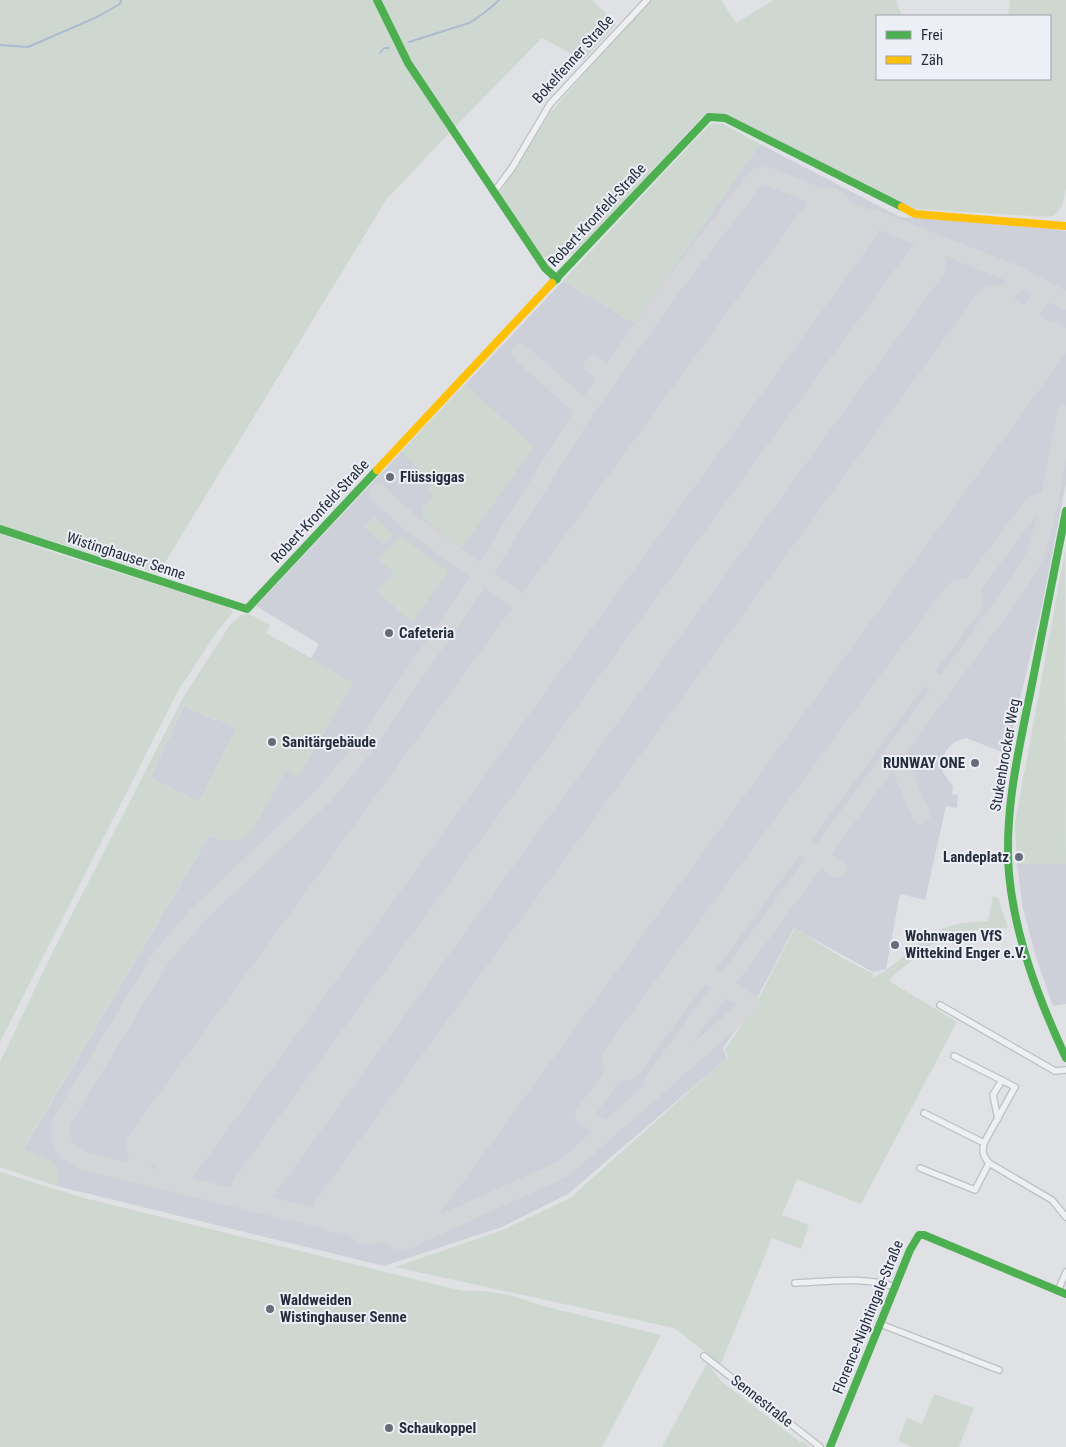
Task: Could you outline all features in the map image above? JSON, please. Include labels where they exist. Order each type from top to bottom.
[{"type":"street","points":[[377,0],[408,63],[547,269],[557,279]]},
{"type":"street","name":"Bokelfenner Straße","points":[[494,192],[512,168],[550,104],[647,0]]},
{"type":"street","name":"Robert-Kronfeld-Straße","points":[[244,609],[248,608],[705,119],[714,116],[725,118],[915,214],[1066,226]]},
{"type":"street","name":"Stukenbrocker Weg","points":[[1066,511],[1015,767],[1008,836],[1009,874],[1016,918],[1027,961],[1046,1015],[1066,1058]]},
{"type":"street","name":"Wistinghauser Senne","points":[[0,529],[244,609]]},
{"type":"street","points":[[940,1005],[1055,1071],[1066,1070]]},
{"type":"street","points":[[954,1056],[1014,1087],[984,1143],[982,1151],[989,1163],[1052,1200],[1066,1217]]},
{"type":"street","points":[[998,1119],[993,1095],[1002,1080]]},
{"type":"street","points":[[924,1113],[984,1143]]},
{"type":"street","points":[[920,1168],[975,1190],[989,1163]]},
{"type":"street","name":"Florence-Nightingale-Straße","points":[[830,1447],[914,1238],[924,1235],[1066,1294]]},
{"type":"street","points":[[1058,1291],[1066,1272]]},
{"type":"street","points":[[795,1283],[883,1282],[895,1287]]},
{"type":"street","points":[[880,1324],[999,1370]]},
{"type":"street","name":"Sennestraße","points":[[704,1356],[820,1447]]},
{"type":"shaded area","points":[[0,0],[373,0],[396,48],[450,132],[386,200],[158,574],[0,525]]},
{"type":"shaded area","points":[[378,0],[592,0],[616,24],[584,60],[542,38],[454,128],[412,63]]},
{"type":"shaded area","points":[[650,0],[721,0],[736,23],[774,0],[896,0],[902,15],[876,15],[876,80],[1051,80],[1051,15],[1008,15],[1010,0],[1066,0],[1066,188],[1062,206],[1057,213],[1048,217],[915,209],[726,115],[702,117],[578,251],[560,258],[541,256],[500,193],[550,113],[637,12]]},
{"type":"shaded area","points":[[715,123],[723,124],[760,144],[634,323],[563,281],[708,126]]},
{"type":"shaded area","points":[[760,144],[900,217],[1023,225],[1066,231],[1066,482],[1042,606],[1007,754],[966,738],[954,742],[945,752],[942,762],[943,773],[953,786],[952,794],[958,795],[957,808],[946,806],[925,900],[900,894],[886,969],[873,972],[794,928],[753,1006],[723,1048],[727,1058],[568,1194],[502,1227],[384,1266],[57,1186],[58,1172],[23,1150],[209,836],[199,802],[150,778],[184,706],[216,720],[283,643],[311,658],[319,644],[256,606],[563,281],[634,323]]},
{"type":"shaded area","points":[[465,384],[534,447],[461,549],[423,517],[422,508],[434,496],[427,489],[432,483],[401,452]]},
{"type":"shaded area","points":[[374,516],[393,535],[383,545],[364,526]]},
{"type":"shaded area","points":[[0,534],[67,557],[227,606],[233,612],[216,633],[178,691],[0,1042]]},
{"type":"shaded area","points":[[401,536],[448,572],[412,623],[377,591],[394,573],[378,559]]},
{"type":"shaded area","points":[[1065,551],[1066,864],[1017,864],[1015,823]]},
{"type":"shaded area","points":[[249,614],[270,625],[266,633],[353,683],[298,777],[286,771],[249,835],[229,841],[209,836],[23,1149],[54,1162],[58,1172],[57,1186],[0,1167],[0,1062],[53,951],[184,696],[230,625],[241,615]],"holes":[[[184,706],[236,728],[199,801],[150,778]]]},
{"type":"shaded area","points":[[1017,864],[1066,864],[1066,1004],[1053,1006],[1036,957],[1023,909]]},
{"type":"shaded area","points":[[993,896],[998,898],[1008,928],[956,931],[941,937],[889,981],[957,1022],[861,1204],[797,1179],[782,1215],[809,1225],[801,1249],[772,1238],[721,1364],[674,1328],[395,1267],[503,1230],[570,1198],[728,1057],[725,1049],[754,1007],[795,928],[846,960],[872,973],[873,978],[929,936],[939,931],[959,924],[988,921]]},
{"type":"shaded area","points":[[0,1172],[84,1198],[463,1291],[493,1292],[521,1298],[539,1305],[661,1335],[602,1447],[0,1447]]},
{"type":"shaded area","points":[[707,1363],[721,1381],[801,1443],[802,1441],[810,1447],[662,1447]]},
{"type":"shaded area","points":[[934,1394],[974,1408],[959,1447],[913,1447],[898,1441],[907,1418],[922,1424]]},
{"type":"waterway","points":[[0,45],[28,47],[95,18],[120,4],[121,0]]},
{"type":"waterway","points":[[409,42],[469,23],[499,0]]},
{"type":"waterway","points":[[380,53],[384,48],[389,48]]},
{"type":"taxiway","points":[[693,966],[751,1004],[563,1169],[410,1238],[400,1238],[84,1161],[67,1150],[62,1140],[62,1121],[162,956],[198,915],[325,794],[365,746],[482,575],[585,410],[671,288],[757,177],[767,176],[828,200],[863,219],[873,218],[1017,275],[1066,301]]},
{"type":"taxiway","points":[[994,306],[1022,277]]},
{"type":"taxiway","points":[[1022,325],[1045,290]]},
{"type":"taxiway","points":[[1000,301],[1053,335],[1066,337]]},
{"type":"taxiway","points":[[520,352],[585,410]]},
{"type":"taxiway","points":[[593,365],[608,377]]},
{"type":"taxiway","points":[[684,407],[712,427]]},
{"type":"taxiway","points":[[654,1080],[1020,582],[1035,555],[1045,522],[1066,414]]},
{"type":"taxiway","points":[[378,493],[407,520],[534,613]]},
{"type":"taxiway","points":[[962,600],[1032,506],[1042,501],[1050,501]]},
{"type":"taxiway","points":[[913,667],[943,688]]},
{"type":"taxiway","points":[[895,754],[921,815]]},
{"type":"taxiway","points":[[787,837],[838,869]]},
{"type":"taxiway","points":[[292,947],[320,966]]},
{"type":"taxiway","points":[[451,1051],[506,1087]]},
{"type":"taxiway","points":[[606,1131],[584,1115],[623,1060]]},
{"type":"taxiway","points":[[130,1172],[147,1146]]},
{"type":"taxiway","points":[[165,1181],[176,1165]]},
{"type":"runway","points":[[147,1146],[829,208]]},
{"type":"runway","points":[[176,1165],[857,227]]},
{"type":"runway","points":[[252,1190],[925,264]]},
{"type":"runway","points":[[334,1211],[994,306]]},
{"type":"runway","points":[[367,1223],[1022,325]]},
{"type":"runway","points":[[403,1229],[1048,342]]},
{"type":"runway","points":[[623,1060],[962,600]]},
{"type":"traffic: fast","points":[[377,0],[408,63],[545,268],[557,279]]},
{"type":"traffic: fast","points":[[552,283],[709,117],[725,118],[902,207]]},
{"type":"traffic: fast","points":[[0,529],[247,609],[377,470]]},
{"type":"traffic: fast","points":[[1066,511],[1017,761],[1008,828],[1009,874],[1017,922],[1038,991],[1066,1058]]},
{"type":"traffic: fast","points":[[830,1447],[910,1250],[919,1235],[924,1235],[1066,1294]]},
{"type":"traffic: slow","points":[[902,207],[915,214],[1066,226]]},
{"type":"traffic: slow","points":[[377,470],[552,283]]},
{"type":"place","name":"Flüssiggas","points":[[390,477]]},
{"type":"place","name":"Cafeteria","points":[[389,633]]},
{"type":"place","name":"Sanitärgebäude","points":[[272,742]]},
{"type":"place","name":"RUNWAY ONE","points":[[975,763]]},
{"type":"place","name":"Landeplatz","points":[[1019,857]]},
{"type":"place","name":"Wohnwagen VfS Wittekind Enger e.V.","points":[[895,945]]},
{"type":"place","name":"Waldweiden Wistinghauser Senne","points":[[270,1309]]},
{"type":"place","name":"Schaukoppel","points":[[389,1428]]}]
